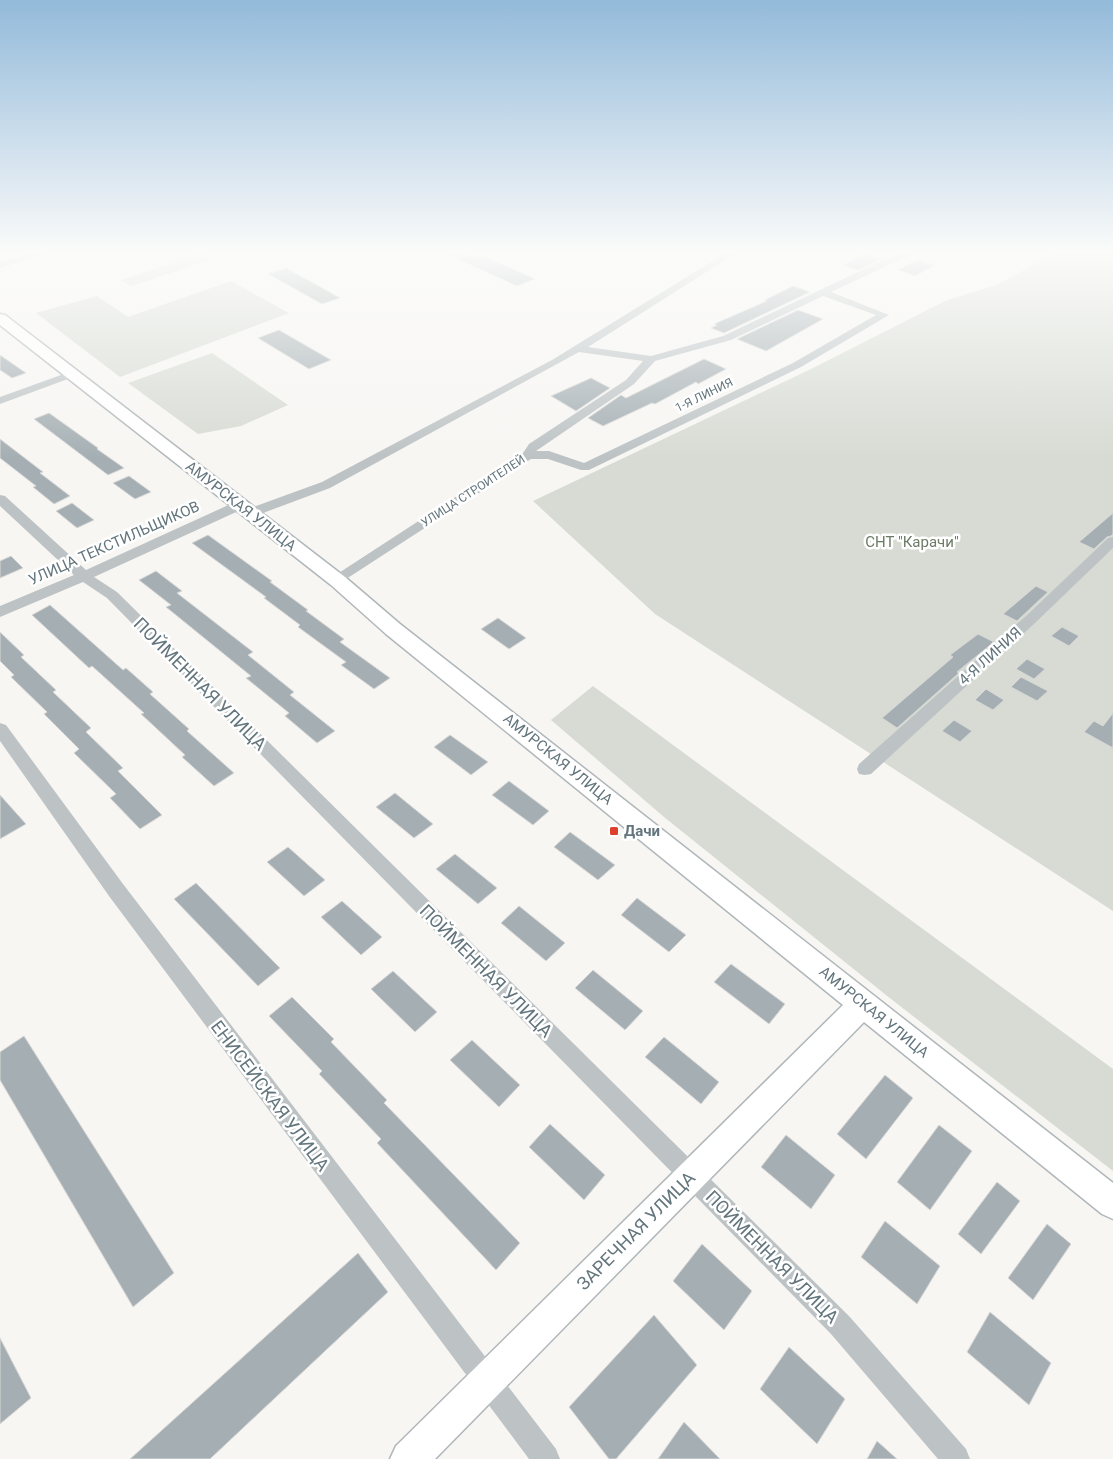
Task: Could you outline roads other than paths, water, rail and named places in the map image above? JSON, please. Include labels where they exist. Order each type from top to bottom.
[{"type":"street","name":"АМУРСКАЯ УЛИЦА","points":[[5,322],[336,580],[393,629],[1113,1204]]},
{"type":"street","name":"УЛИЦА ТЕКСТИЛЬЩИКОВ","points":[[0,612],[245,509],[326,485],[580,349],[622,322]]},
{"type":"street","points":[[580,349],[650,359],[727,338],[760,322]]},
{"type":"street","name":"1-Я ЛИНИЯ","points":[[528,455],[549,455],[585,467],[797,365],[872,322]]},
{"type":"street","name":"УЛИЦА СТРОИТЕЛЕЙ","points":[[336,580],[528,455],[533,448],[630,382],[650,359]]},
{"type":"street","points":[[2,401],[72,374]]},
{"type":"street","name":"ПОЙМЕННАЯ УЛИЦА","points":[[0,499],[84,576],[112,595],[840,1325],[956,1459]]},
{"type":"street","name":"4-Я ЛИНИЯ","points":[[865,769],[1031,619],[1113,541]]},
{"type":"street","name":"ЕНИСЕЙСКАЯ УЛИЦА","points":[[0,729],[116,890],[546,1459]]},
{"type":"street","name":"ЗАРЕЧНАЯ УЛИЦА","points":[[410,1459],[863,1004]]},
{"type":"place","name":"Дачи","points":[[614,831]]},
{"type":"park label","name":"СНТ \"Карачи\"","points":[[912,542]]}]
